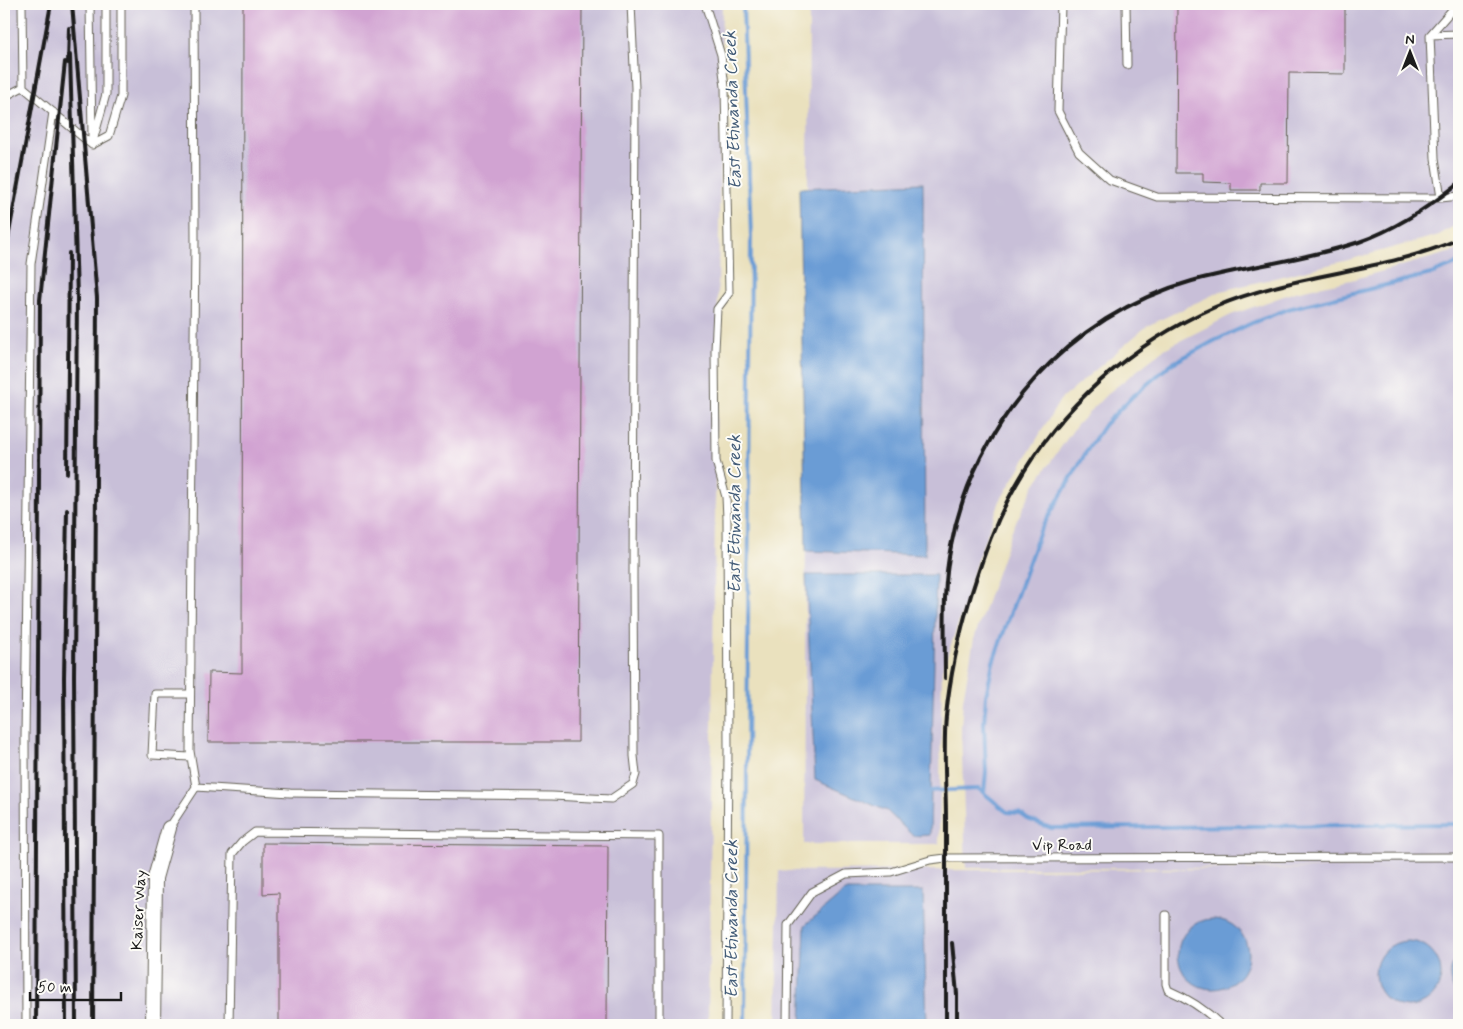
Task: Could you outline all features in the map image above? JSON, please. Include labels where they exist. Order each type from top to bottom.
[{"type":"street","name":"Kaiser Way","points":[[153,1025],[155,878],[169,828]]},
{"type":"lane","points":[[22,4],[23,87],[92,145]]},
{"type":"lane","points":[[90,4],[92,145]]},
{"type":"lane","points":[[92,145],[106,94],[106,4]]},
{"type":"lane","points":[[92,145],[109,136],[121,96],[121,4]]},
{"type":"lane","points":[[169,828],[196,786],[190,757],[195,240],[194,4]]},
{"type":"lane","points":[[196,786],[290,793],[552,796],[611,799],[633,784],[636,774],[634,756],[633,588],[635,88],[631,4]]},
{"type":"lane","points":[[706,4],[721,55],[725,87],[729,293],[716,308],[715,350],[716,460],[726,497],[727,518],[726,1025]]},
{"type":"lane","points":[[1061,4],[1058,111],[1079,152],[1110,180],[1157,197],[1441,198],[1459,196]]},
{"type":"lane","points":[[1126,4],[1127,65]]},
{"type":"lane","points":[[1441,198],[1435,158],[1430,35],[1457,4]]},
{"type":"lane","points":[[1430,35],[1459,34]]},
{"type":"lane","points":[[4,97],[23,87]]},
{"type":"lane","points":[[26,1025],[25,728],[32,264],[53,112]]},
{"type":"lane","points":[[190,694],[155,694],[152,755],[190,757]]},
{"type":"lane","points":[[229,1025],[232,854],[242,842],[255,832],[659,836],[659,1025]]},
{"type":"lane","name":"Vip Road","points":[[787,1025],[788,925],[812,892],[846,874],[891,872],[930,860],[946,858],[1459,857]]},
{"type":"lane","points":[[1166,915],[1166,984],[1168,990],[1195,1004],[1221,1025]]},
{"type":"shaded area","points":[[4,4],[722,4],[708,1025],[4,1025]]},
{"type":"shaded area","points":[[809,4],[1459,4],[1459,223],[1439,235],[1348,260],[1221,291],[1147,326],[1060,400],[1000,501],[977,560],[960,619],[942,670],[939,844],[804,844]]},
{"type":"shaded area","points":[[1459,250],[1459,1025],[776,1025],[779,871],[1423,868],[966,868],[961,728],[963,700],[974,639],[1012,530],[1035,484],[1076,426],[1107,394],[1166,348],[1231,315],[1295,292],[1351,280]]},
{"type":"water","points":[[923,183],[925,555],[806,551],[799,188]]},
{"type":"water","points":[[806,575],[936,575],[930,835],[913,836],[887,811],[815,780]]},
{"type":"water","points":[[845,891],[923,891],[927,1025],[801,1025],[805,925]]},
{"type":"water","points":[[1220,919],[1233,925],[1242,934],[1246,940],[1248,954],[1246,968],[1238,979],[1227,987],[1206,989],[1199,987],[1188,979],[1180,968],[1178,947],[1180,940],[1188,929],[1199,921]]},
{"type":"water","points":[[1401,941],[1415,941],[1427,946],[1436,955],[1441,967],[1439,987],[1432,998],[1415,1007],[1401,1007],[1389,1002],[1380,993],[1375,981],[1375,967],[1380,955],[1389,946]]},
{"type":"water","points":[[1459,957],[1459,996],[1452,987],[1450,977],[1452,966]]},
{"type":"building","points":[[243,4],[582,4],[578,742],[208,742],[209,672],[242,673]]},
{"type":"building","points":[[1177,4],[1345,4],[1345,74],[1289,73],[1288,183],[1260,183],[1260,190],[1231,190],[1231,183],[1203,182],[1203,173],[1176,173]]},
{"type":"building","points":[[263,843],[608,846],[607,1025],[279,1025],[279,893],[263,894]]},
{"type":"waterway","name":"East Etiwanda Creek","points":[[743,4],[751,237],[745,1025]]},
{"type":"waterway","points":[[984,793],[986,772],[984,723],[986,696],[993,662],[1040,531],[1088,449],[1105,424],[1132,397],[1171,364],[1252,323],[1288,309],[1431,274],[1459,263]]},
{"type":"waterway","points":[[926,791],[979,789],[1007,812],[1020,813],[1027,819],[1051,828],[1459,824]]},
{"type":"railway","points":[[4,260],[51,4]]},
{"type":"railway","points":[[72,4],[97,298],[93,1025]]},
{"type":"railway","points":[[68,63],[69,28]]},
{"type":"railway","points":[[70,55],[77,298],[74,676],[76,1025]]},
{"type":"railway","points":[[36,1025],[40,300],[65,62]]},
{"type":"railway","points":[[945,678],[946,579],[951,546],[963,500],[981,457],[1005,417],[1034,380],[1068,347],[1106,319],[1147,297],[1192,281],[1318,254],[1373,237],[1412,217],[1459,183]]},
{"type":"railway","points":[[946,1025],[945,741],[950,685],[963,625],[985,552],[1009,498],[1034,456],[1076,404],[1101,380],[1155,339],[1184,322],[1215,307],[1245,296],[1275,287],[1399,259],[1459,239]]},
{"type":"railway","points":[[67,473],[69,253]]},
{"type":"railway","points":[[66,1025],[64,677],[67,510]]},
{"type":"railway","points":[[952,943],[957,994],[957,1025]]}]
